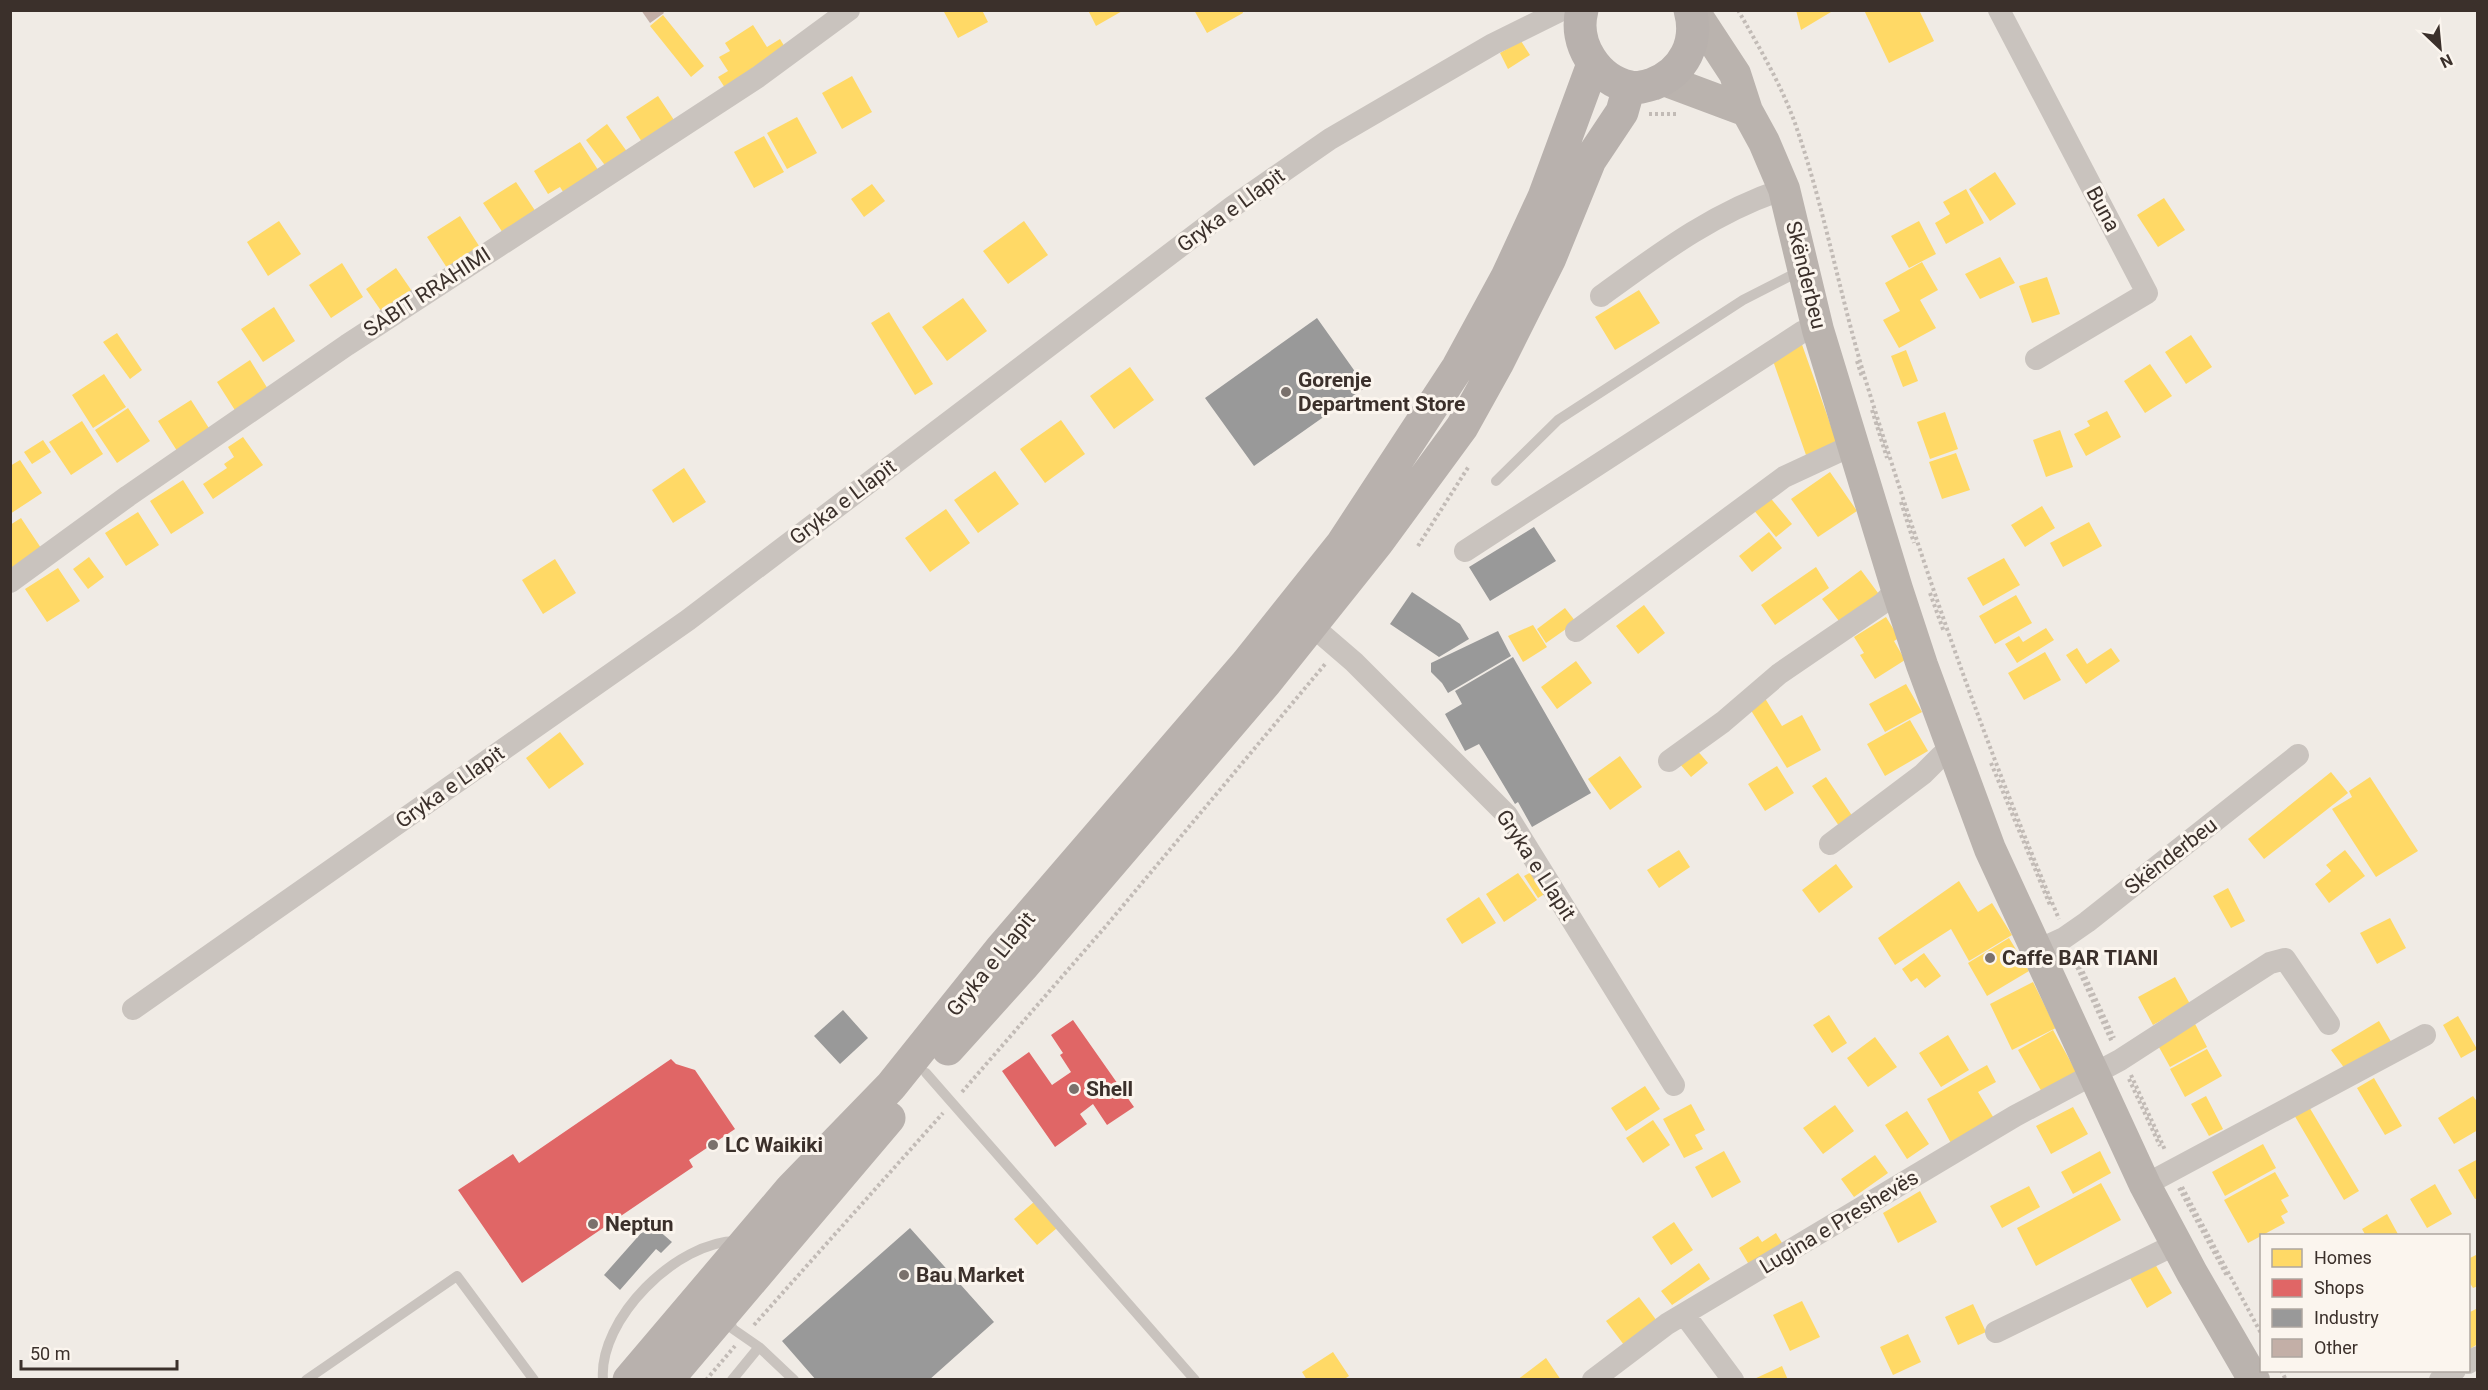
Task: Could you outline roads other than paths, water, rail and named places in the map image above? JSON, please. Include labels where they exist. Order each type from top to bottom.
[{"type":"main road","points":[[1582,10],[1581,39],[1593,64],[1638,101]]},
{"type":"main road","points":[[1638,101],[1638,88],[1664,80],[1687,56],[1692,39],[1692,10]]},
{"type":"main road","name":"Skënderbeu","points":[[1692,10],[1734,74],[1747,111],[1764,142],[1784,189],[1798,239],[1802,270],[1818,330],[1852,443],[1872,500],[1897,589],[1990,849],[2056,941],[2093,1074],[2163,1175],[2180,1248],[2254,1380]]},
{"type":"main road","name":"Gryka e Llapit","points":[[629,1380],[746,1245],[791,1189],[891,1086],[1000,950],[1247,663],[1342,544],[1458,367],[1507,277],[1544,197],[1593,64]]},
{"type":"main road","points":[[1664,80],[1747,111]]},
{"type":"main road","name":"Gryka e Llapit","points":[[667,1380],[734,1324],[926,1073],[1022,968],[1266,682],[1377,543],[1462,427],[1497,364],[1550,258],[1590,160],[1622,112],[1638,101]]},
{"type":"street","name":"SABIT RRAHIMI","points":[[10,582],[128,496],[346,345],[758,77],[849,10]]},
{"type":"street","name":"Gryka e Llapit","points":[[133,1010],[688,620],[1232,207],[1330,139],[1493,44],[1562,10]]},
{"type":"street","name":"Buna","points":[[1999,10],[2147,293],[2036,359]]},
{"type":"street","points":[[1601,296],[1684,236],[1745,202],[1784,189]]},
{"type":"street","points":[[1465,551],[1802,332],[1818,330]]},
{"type":"street","points":[[1576,631],[1768,488],[1852,443]]},
{"type":"street","points":[[1669,761],[1723,722],[1779,674],[1883,603],[1897,589]]},
{"type":"street","name":"Gryka e Llapit","points":[[1311,625],[1408,715],[1507,815],[1674,1085]]},
{"type":"street","points":[[1830,844],[1923,774],[1941,756],[1954,752]]},
{"type":"street","name":"Skënderbeu","points":[[2056,941],[2298,755]]},
{"type":"street","name":"Lugina e Preshevës","points":[[1593,1380],[1684,1314],[2015,1116],[2121,1059],[2270,963],[2285,959],[2329,1024]]},
{"type":"street","points":[[2163,1175],[2425,1035]]},
{"type":"street","points":[[1996,1332],[2166,1249],[2180,1248]]},
{"type":"street","points":[[1684,1314],[1733,1380]]},
{"type":"street","points":[[2440,1380],[2453,1372]]},
{"type":"lane","points":[[1496,481],[1558,420],[1743,300],[1802,270]]},
{"type":"lane","points":[[926,1073],[1195,1380]]},
{"type":"lane","points":[[603,1380],[602,1365],[613,1335],[626,1311],[657,1277],[679,1259],[701,1249],[735,1241],[746,1245]]},
{"type":"lane","points":[[306,1380],[457,1276],[534,1380]]},
{"type":"lane","points":[[734,1324],[794,1380]]},
{"type":"lane","points":[[732,1380],[759,1347]]},
{"type":"place","name":"Gorenje Department Store","points":[[1286,392]]},
{"type":"place","name":"Caffe BAR TIANI","points":[[1990,958]]},
{"type":"place","name":"Shell","points":[[1074,1089]]},
{"type":"place","name":"LC Waikiki","points":[[713,1145]]},
{"type":"place","name":"Neptun","points":[[593,1224]]},
{"type":"place","name":"Bau Market","points":[[904,1275]]}]
